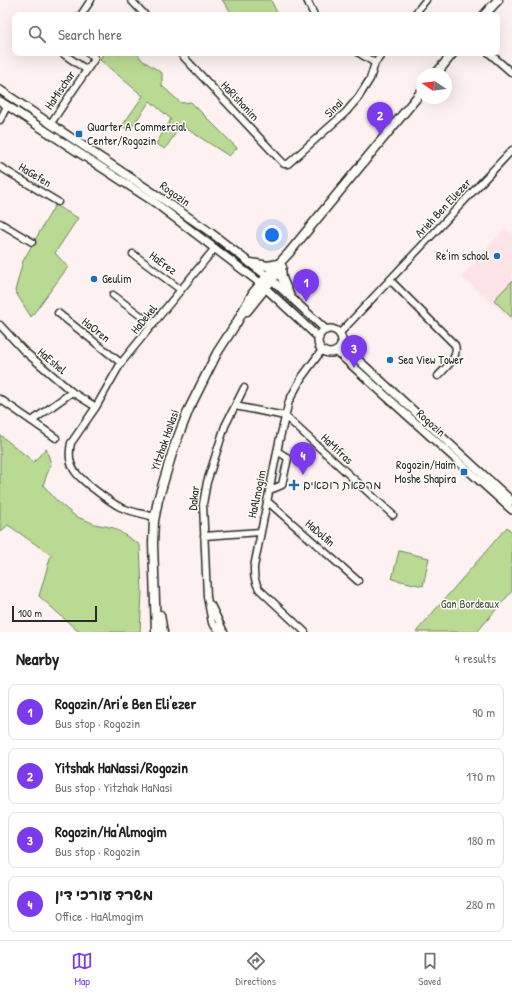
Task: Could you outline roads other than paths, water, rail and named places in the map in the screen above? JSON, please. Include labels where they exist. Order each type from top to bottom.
[{"type":"main road","points":[[487,12],[495,2]]},
{"type":"main road","points":[[441,68],[451,56]]},
{"type":"main road","name":"Yitzhak HaNasi","points":[[156,632],[153,578],[155,517],[158,500],[167,470],[189,409],[218,353],[237,322],[254,303],[263,285],[416,98]]},
{"type":"main road","points":[[251,264],[268,266],[280,265],[282,278],[290,296]]},
{"type":"main road","name":"Yitzhak HaNasi","points":[[153,578],[163,632]]},
{"type":"street","points":[[83,12],[91,0]]},
{"type":"street","points":[[131,0],[142,12]]},
{"type":"street","points":[[307,0],[313,12]]},
{"type":"street","points":[[416,12],[426,0]]},
{"type":"street","name":"HaMischar","points":[[66,56],[87,70]]},
{"type":"street","name":"HaMischar","points":[[51,123],[95,58],[92,56]]},
{"type":"street","name":"HaRishonim","points":[[183,56],[284,164]]},
{"type":"street","points":[[364,56],[375,63]]},
{"type":"street","name":"Sinai","points":[[284,164],[288,164],[292,161],[346,112],[358,98],[370,79],[375,63],[381,56]]},
{"type":"street","points":[[492,56],[512,73]]},
{"type":"street","name":"Rogozin","points":[[0,90],[179,210],[269,278],[326,330]]},
{"type":"street","name":"Rogozin","points":[[0,101],[137,190],[263,285],[319,338]]},
{"type":"street","points":[[0,120],[7,106]]},
{"type":"street","name":"Arieh Ben Eliezer","points":[[339,334],[512,150]]},
{"type":"street","name":"HaGefen","points":[[0,167],[58,202]]},
{"type":"street","points":[[0,223],[32,242]]},
{"type":"street","name":"HaDekel","points":[[155,517],[131,511],[113,503],[76,474],[73,470],[70,458],[71,443],[96,408],[121,363],[215,248]]},
{"type":"street","name":"HaErez","points":[[133,254],[181,290]]},
{"type":"street","points":[[390,280],[455,345],[455,356],[438,376]]},
{"type":"street","points":[[113,295],[153,325]]},
{"type":"street","name":"HaOren","points":[[58,313],[121,363]]},
{"type":"street","name":"HaEshel","points":[[0,325],[23,350],[72,392],[96,408]]},
{"type":"street","points":[[326,330],[333,330],[339,334],[341,344],[336,351],[329,353],[322,350],[319,344],[320,334],[326,330]]},
{"type":"street","name":"Rogozin","points":[[341,344],[512,501]]},
{"type":"street","name":"HaAlmogim","points":[[305,632],[259,589],[255,582],[254,567],[277,451],[289,401],[302,377],[322,350]]},
{"type":"street","name":"Rogozin","points":[[336,351],[512,510]]},
{"type":"street","name":"Dakar","points":[[220,632],[212,623],[207,597],[203,504],[207,482],[225,426],[244,388]]},
{"type":"street","points":[[32,421],[72,392]]},
{"type":"street","points":[[0,399],[56,438]]},
{"type":"street","points":[[235,406],[285,416]]},
{"type":"street","name":"HaMifras","points":[[285,416],[393,515]]},
{"type":"street","points":[[270,490],[282,485],[288,458],[277,451]]},
{"type":"street","name":"HaDolfin","points":[[267,501],[358,581]]},
{"type":"street","points":[[204,536],[260,532]]},
{"type":"street","name":"Dakar","points":[[207,597],[224,632]]},
{"type":"place","name":"Quarter A Commercial Center/Rogozin","points":[[79,134]]},
{"type":"place","name":"Yitshak HaNassi/Rogozin","points":[[380,135]]},
{"type":"place","name":"Re'im school","points":[[497,256]]},
{"type":"place","name":"Geulim","points":[[94,279]]},
{"type":"place","name":"Rogozin/Ari'e Ben Eli'ezer","points":[[306,302]]},
{"type":"place","name":"Sea View Tower","points":[[390,360]]},
{"type":"place","name":"Rogozin/Ha'Almogim","points":[[354,368]]},
{"type":"place","name":"Rogozin/Haim Moshe Shapira","points":[[464,472]]},
{"type":"place","name":"משרד עורכי דין","points":[[303,475]]},
{"type":"place","name":"מרפאת רופאים","points":[[294,485]]},
{"type":"park label","name":"Gan Bordeaux","points":[[470,604]]}]
